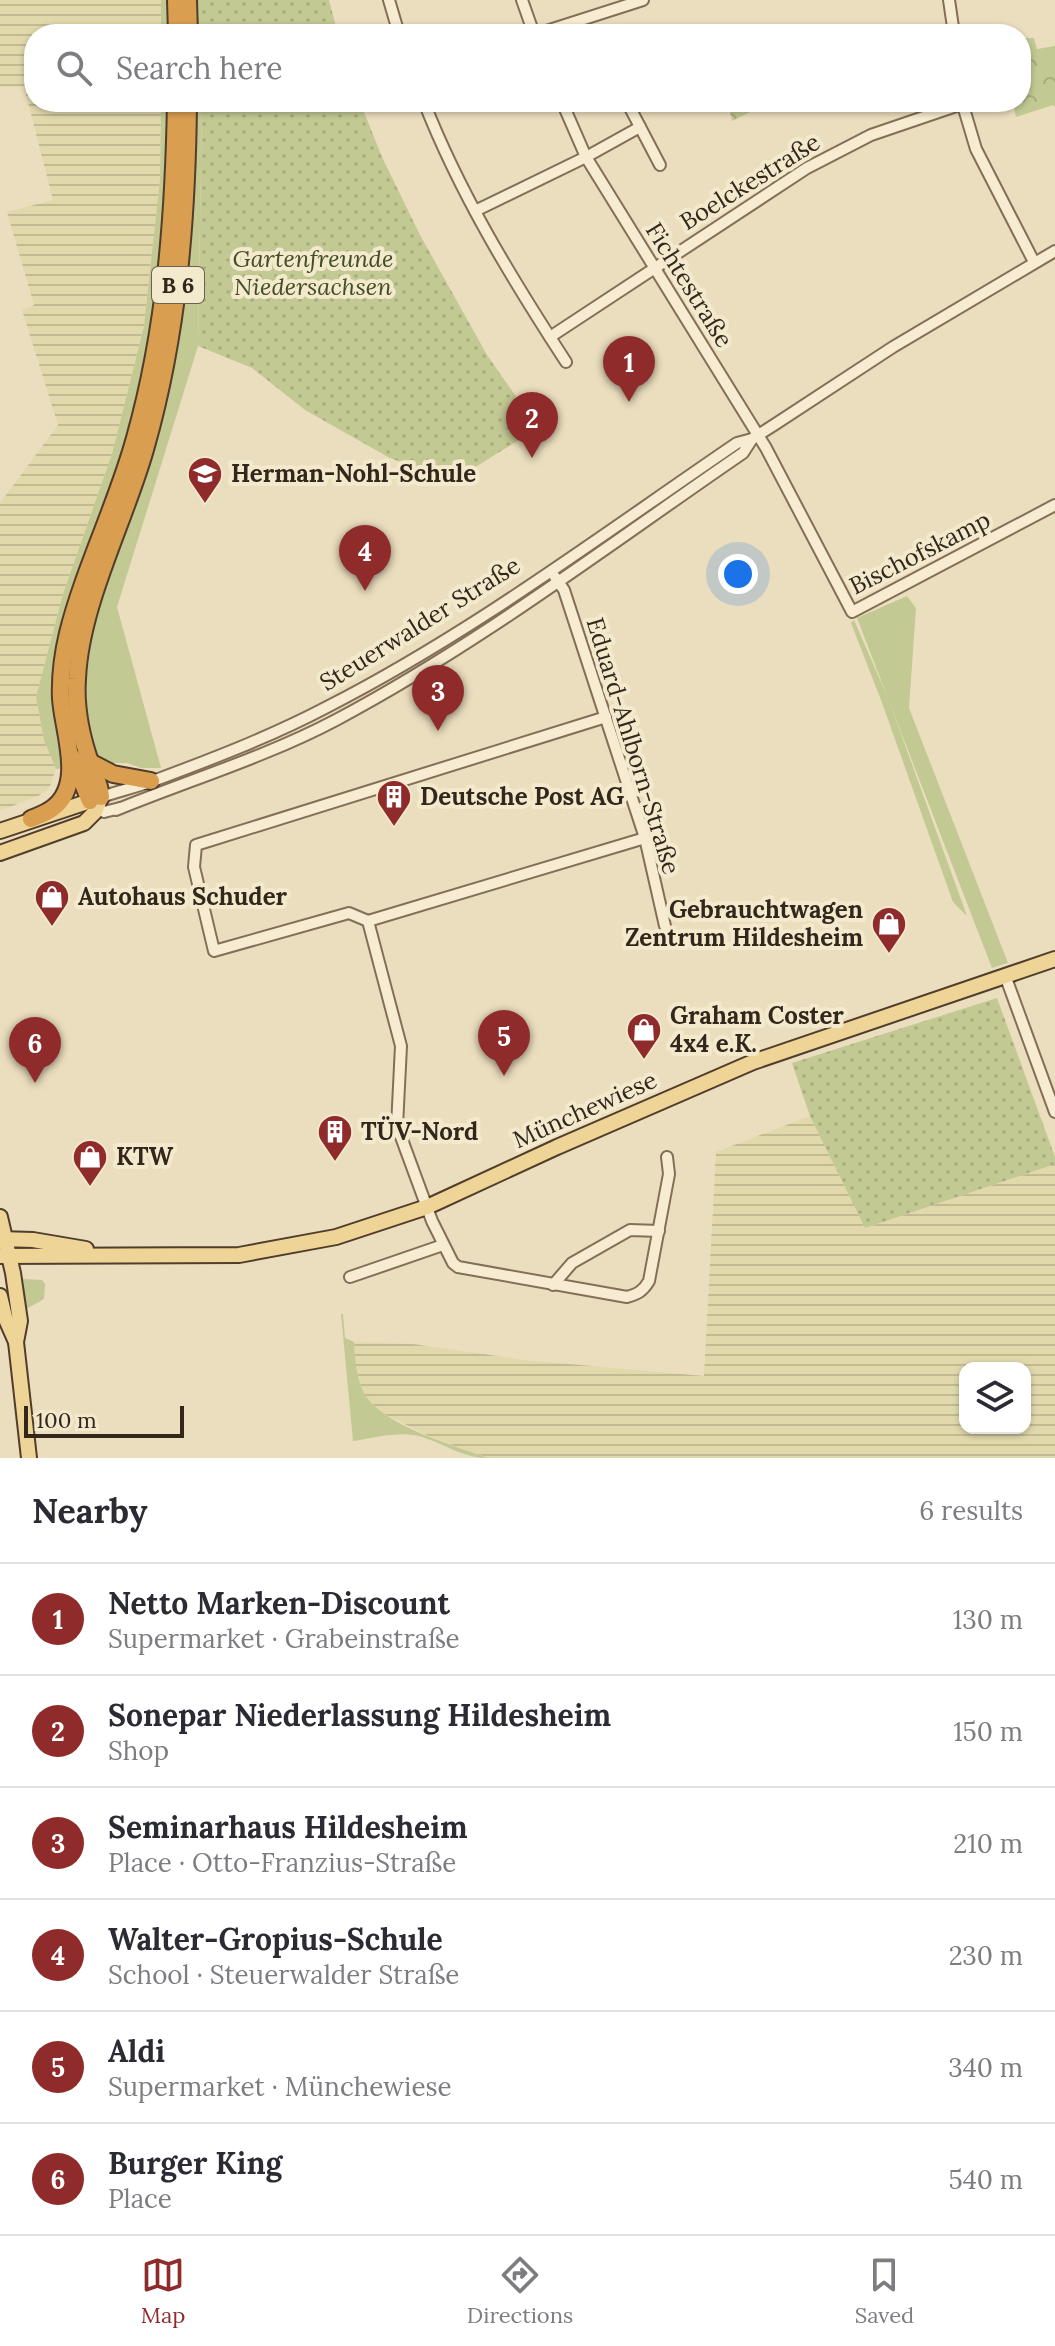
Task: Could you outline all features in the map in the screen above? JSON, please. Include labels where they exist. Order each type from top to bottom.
[{"type":"highway","points":[[176,0],[177,24]]},
{"type":"highway","points":[[188,0],[189,24]]},
{"type":"highway","name":"B 6","points":[[31,819],[51,810],[65,793],[68,782],[68,748],[61,699],[65,650],[76,604],[135,439],[160,321],[172,222],[176,112]]},
{"type":"highway","name":"B 6","points":[[96,802],[99,785],[78,712],[78,664],[91,608],[144,454],[171,338],[185,224],[188,112]]},
{"type":"highway","points":[[68,748],[96,802]]},
{"type":"highway","points":[[90,762],[113,774],[151,781]]},
{"type":"main road","name":"Steuerwalder Straße","points":[[0,831],[31,819],[96,802]]},
{"type":"main road","points":[[84,823],[96,802]]},
{"type":"main road","name":"Steuerwalder Straße","points":[[0,853],[84,823]]},
{"type":"main road","name":"Münchewiese","points":[[4,1256],[214,1256],[263,1252],[336,1237],[427,1207],[718,1075],[1055,959]]},
{"type":"main road","points":[[0,1217],[4,1256],[20,1321],[16,1342],[29,1458]]},
{"type":"main road","name":"Münchewiese","points":[[3,1239],[33,1240],[126,1256]]},
{"type":"main road","points":[[0,1296],[16,1342]]},
{"type":"street","points":[[389,0],[395,24]]},
{"type":"street","points":[[522,0],[532,24]]},
{"type":"street","points":[[567,24],[643,0]]},
{"type":"street","points":[[949,0],[953,24]]},
{"type":"street","points":[[428,112],[501,259],[566,362]]},
{"type":"street","name":"Fichtestraße","points":[[566,112],[586,157],[755,437]]},
{"type":"street","points":[[632,112],[660,165]]},
{"type":"street","name":"Boelckestraße","points":[[550,337],[770,190],[836,152],[936,112]]},
{"type":"street","points":[[965,112],[976,149],[1034,262]]},
{"type":"street","points":[[475,211],[640,127]]},
{"type":"street","name":"Steuerwalder Straße","points":[[120,808],[104,812],[96,802],[261,739],[338,702],[444,641],[737,443],[755,437],[893,347],[1055,251]]},
{"type":"street","name":"Steuerwalder Straße","points":[[84,823],[209,775],[333,721],[388,690],[558,580],[743,453],[755,437]]},
{"type":"street","name":"Bischofskamp","points":[[755,437],[852,612],[1055,505]]},
{"type":"street","name":"Steuerwalder Straße","points":[[549,570],[558,580]]},
{"type":"street","name":"Eduard-Ahlborn-Straße","points":[[558,580],[564,590],[645,838],[665,926]]},
{"type":"street","points":[[606,717],[196,845],[194,867],[214,951],[349,913],[368,921],[645,838]]},
{"type":"street","points":[[368,921],[401,1046],[397,1126],[443,1245],[458,1267],[627,1297],[636,1295],[649,1281],[669,1174],[667,1157]]},
{"type":"street","points":[[1006,978],[1055,1112]]},
{"type":"street","points":[[553,1285],[572,1263],[630,1230],[659,1231]]},
{"type":"street","points":[[350,1277],[443,1245]]},
{"type":"shaded area","points":[[0,0],[161,0],[161,24],[24,24],[24,87],[0,87]]},
{"type":"shaded area","points":[[30,112],[161,112],[160,179],[144,326],[112,454],[63,594],[36,697],[44,740],[56,769],[49,789],[0,811],[0,503],[58,425],[22,310],[34,305],[7,212],[53,200]]},
{"type":"shaded area","points":[[810,1116],[865,1228],[1055,1164],[1055,1458],[488,1458],[433,1438],[380,1412],[363,1393],[356,1370],[354,1342],[413,1344],[525,1360],[704,1376],[716,1152]]},
{"type":"green space","points":[[161,0],[202,0],[202,24],[161,24]]},
{"type":"green space","points":[[202,0],[329,0],[335,24],[202,24]]},
{"type":"green space","points":[[1031,38],[1034,38],[1037,49],[1055,46],[1055,107],[1053,105],[1016,117],[1015,112],[1031,112]]},
{"type":"green space","points":[[161,112],[202,112],[198,346],[117,607],[161,768],[113,763],[56,769],[44,740],[36,697],[63,594],[112,454],[144,326],[160,179]]},
{"type":"green space","name":"Gartenfreunde Niedersachsen","points":[[202,112],[364,112],[420,235],[487,355],[538,428],[469,471],[436,472],[415,468],[388,457],[305,410],[252,368],[198,346]]},
{"type":"green space","points":[[730,112],[750,112],[732,121]]},
{"type":"green space","points":[[907,596],[916,608],[909,708],[1008,963],[992,968],[857,618]]},
{"type":"green space","points":[[854,620],[888,698],[967,916],[953,902],[851,623]]},
{"type":"green space","points":[[997,998],[1055,1164],[865,1228],[810,1116],[792,1063]]},
{"type":"green space","points":[[23,1279],[42,1280],[45,1284],[44,1299],[26,1309]]},
{"type":"green space","points":[[341,1314],[345,1338],[354,1342],[356,1367],[363,1391],[372,1403],[401,1424],[488,1458],[462,1453],[414,1435],[388,1435],[353,1441]]},
{"type":"place","name":"Netto Marken-Discount","points":[[629,402]]},
{"type":"place","name":"Sonepar Niederlassung Hildesheim","points":[[532,458]]},
{"type":"place","name":"Herman-Nohl-Schule","points":[[205,505]]},
{"type":"place","name":"Walter-Gropius-Schule","points":[[365,591]]},
{"type":"place","name":"Seminarhaus Hildesheim","points":[[438,731]]},
{"type":"place","name":"Deutsche Post AG","points":[[394,828]]},
{"type":"place","name":"Autohaus Schuder","points":[[52,928]]},
{"type":"place","name":"Gebrauchtwagen Zentrum Hildesheim","points":[[889,955]]},
{"type":"place","name":"Graham Coster 4x4 e.K.","points":[[644,1061]]},
{"type":"place","name":"Aldi","points":[[504,1076]]},
{"type":"place","name":"Burger King","points":[[35,1083]]},
{"type":"place","name":"TÜV-Nord","points":[[335,1163]]},
{"type":"place","name":"KTW","points":[[90,1188]]}]
